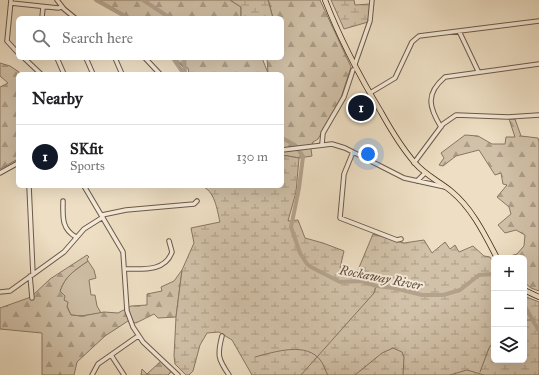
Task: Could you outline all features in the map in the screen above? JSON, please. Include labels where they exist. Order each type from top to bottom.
[{"type":"main road","points":[[325,0],[350,56],[402,146],[414,163],[427,175],[456,195],[476,221],[495,255]]},
{"type":"main road","points":[[526,291],[539,297]]},
{"type":"street","points":[[56,0],[73,16]]},
{"type":"street","points":[[355,64],[358,51],[370,21],[372,0]]},
{"type":"street","points":[[16,51],[7,41],[11,1],[43,7],[62,7]]},
{"type":"street","points":[[42,16],[43,7]]},
{"type":"street","points":[[68,12],[69,16]]},
{"type":"street","points":[[370,93],[396,78],[412,42],[416,37],[539,21]]},
{"type":"street","points":[[459,31],[478,71]]},
{"type":"street","points":[[350,56],[358,51]]},
{"type":"street","points":[[26,60],[39,72]]},
{"type":"street","points":[[58,60],[63,72]]},
{"type":"street","points":[[87,60],[92,72]]},
{"type":"street","points":[[116,60],[121,72]]},
{"type":"street","points":[[147,60],[158,72]]},
{"type":"street","points":[[441,127],[431,107],[431,98],[433,92],[446,76],[539,64]]},
{"type":"street","points":[[322,144],[323,133],[344,97],[353,70]]},
{"type":"street","points":[[414,163],[441,127],[453,116],[458,114],[508,117],[539,115]]},
{"type":"street","points":[[284,150],[322,144],[340,146],[396,174],[423,183],[445,187]]},
{"type":"street","points":[[353,152],[344,174],[339,215],[341,219],[397,240],[402,239]]},
{"type":"street","points":[[0,173],[16,164]]},
{"type":"street","points":[[417,181],[427,175]]},
{"type":"street","points":[[423,183],[427,175]]},
{"type":"street","points":[[29,188],[32,298]]},
{"type":"street","points":[[85,188],[121,248],[125,270],[127,311],[132,327],[138,336],[178,375]]},
{"type":"street","points":[[0,292],[8,291],[68,249],[84,228],[102,216],[117,212],[194,204],[197,201]]},
{"type":"street","points":[[63,202],[65,228],[69,233],[76,237]]},
{"type":"street","points":[[125,270],[157,267],[163,264],[172,252],[172,246],[169,241]]},
{"type":"street","points":[[92,375],[95,366],[138,336]]},
{"type":"street","points":[[222,336],[219,348],[219,358],[229,375]]},
{"type":"street","points":[[111,355],[124,375]]},
{"type":"green space","points":[[99,0],[230,0],[241,7],[241,16],[127,16]]},
{"type":"green space","points":[[230,0],[268,0],[272,16],[241,16],[241,7]]},
{"type":"green space","points":[[268,0],[320,0],[351,67],[340,101],[318,139],[313,142],[311,149],[312,156],[299,158],[284,155],[284,72],[268,72],[267,60],[284,60],[284,16],[272,16]]},
{"type":"green space","points":[[331,0],[354,0],[355,5],[370,4],[368,22],[344,29]]},
{"type":"green space","points":[[177,60],[263,60],[268,72],[189,72],[188,68],[183,67]]},
{"type":"green space","points":[[0,63],[10,66],[19,72],[16,72],[16,160],[0,169],[0,87],[8,83],[0,76]]},
{"type":"green space","points":[[509,119],[515,119],[521,136],[538,138],[539,142],[539,291],[527,285],[527,255],[514,255],[517,254],[524,246],[525,235],[516,230],[505,233],[498,225],[511,214],[509,207],[497,197],[507,185],[503,184],[501,173],[495,175],[479,150],[456,156],[443,166],[439,165],[444,158],[441,153],[465,135],[478,136],[492,144],[505,144],[506,137],[515,137]]},
{"type":"green space","points":[[284,155],[299,158],[296,192],[288,221],[298,220],[305,238],[344,251],[340,268],[350,272],[358,270],[373,234],[404,243],[424,240],[432,253],[445,242],[450,249],[455,245],[459,252],[473,246],[484,256],[490,257],[491,259],[491,363],[527,363],[527,297],[539,302],[539,375],[252,375],[232,340],[219,332],[207,333],[200,345],[193,371],[189,375],[186,375],[175,364],[174,356],[176,317],[182,270],[194,243],[191,228],[220,222],[215,201],[206,188],[284,188]]},
{"type":"green space","points":[[87,255],[89,257],[87,259],[88,261],[68,277],[60,291],[65,296],[64,300],[68,302],[67,307],[71,315],[82,316],[104,312],[118,313],[131,306],[147,305],[147,294],[162,291],[161,287],[174,281],[182,270],[176,317],[158,318],[154,314],[136,323],[128,321],[105,336],[77,362],[74,375],[42,375],[42,333],[0,329],[0,308],[31,297],[50,279]]},
{"type":"green space","points":[[88,261],[94,270],[96,278],[89,280],[91,295],[95,295],[97,306],[101,313],[82,316],[71,315],[60,291],[68,277]]},
{"type":"green space","points":[[161,361],[172,371],[168,375],[141,375],[142,369],[147,374]]},
{"type":"waterway","name":"Rockaway River","points":[[96,0],[124,16]]},
{"type":"waterway","points":[[143,0],[167,16]]},
{"type":"waterway","name":"Rockaway River","points":[[174,60],[183,72]]},
{"type":"waterway","points":[[184,60],[185,72]]},
{"type":"waterway","name":"Rockaway River","points":[[284,139],[295,145],[303,157],[299,188],[291,227],[300,253],[307,264],[311,267],[340,282],[362,281],[376,286],[394,288],[422,295],[443,295],[460,290],[479,275],[491,274]]},
{"type":"waterway","points":[[301,375],[374,293],[376,286]]},
{"type":"waterway","name":"Rockaway River","points":[[527,310],[539,331]]},
{"type":"waterway","points":[[527,320],[532,320]]},
{"type":"waterway","points":[[480,372],[491,345]]},
{"type":"waterway","points":[[355,375],[382,353],[393,348],[402,352],[404,357],[403,375]]},
{"type":"waterway","points":[[255,357],[281,351],[307,351],[315,355],[321,361],[328,375]]},
{"type":"waterway","points":[[450,375],[467,370],[484,375]]},
{"type":"place","name":"SKfit","points":[[361,108]]}]
